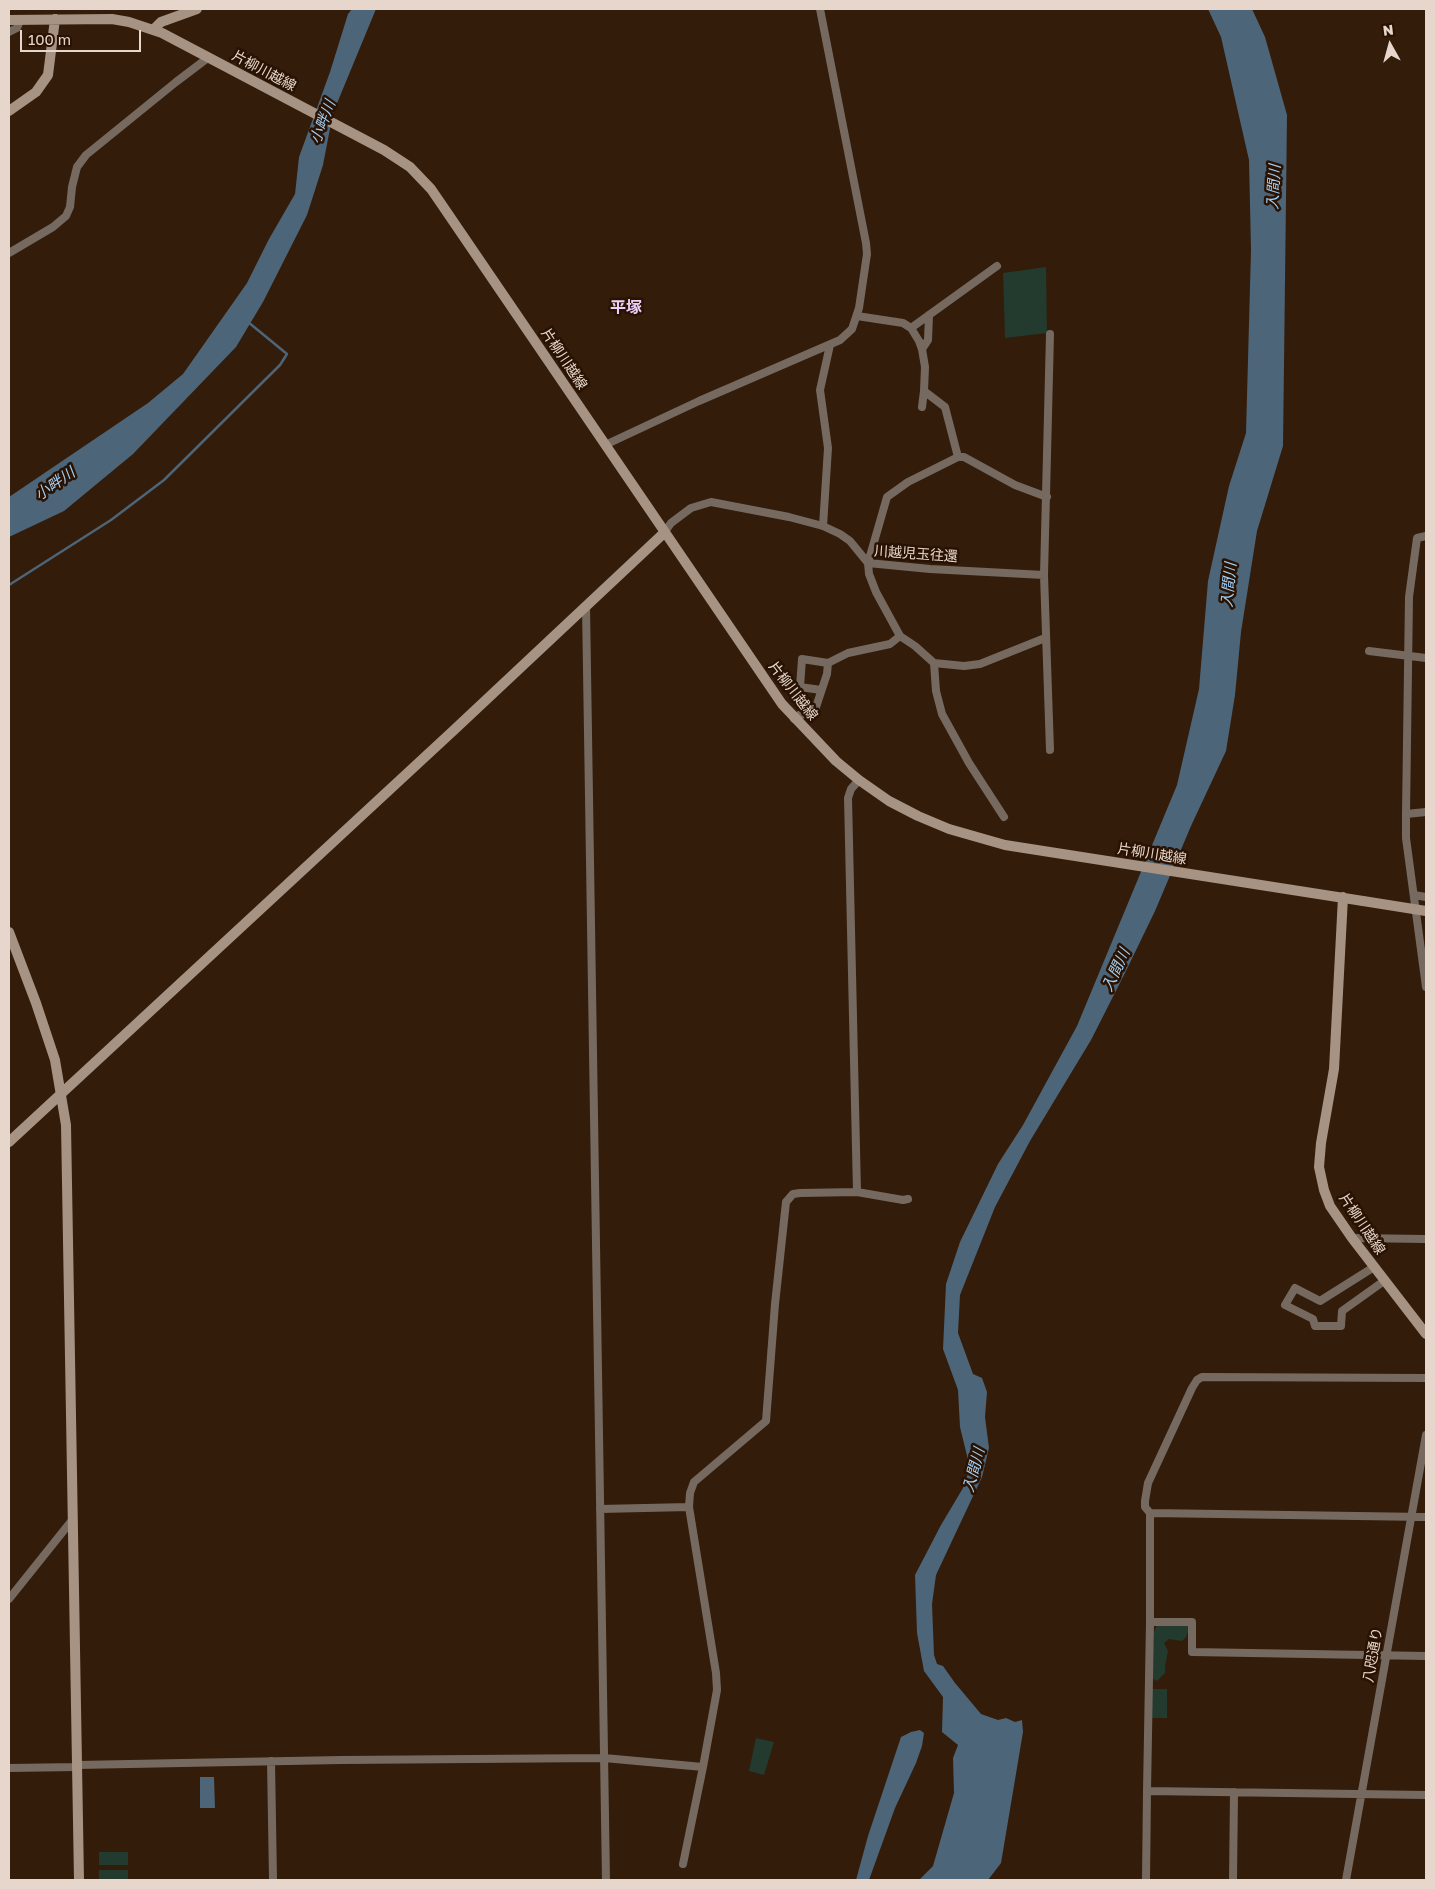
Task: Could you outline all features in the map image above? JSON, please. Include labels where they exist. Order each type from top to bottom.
[{"type":"main road","points":[[153,30],[161,22],[197,9]]},
{"type":"main road","points":[[9,111],[36,92],[48,75],[55,19]]},
{"type":"main road","name":"片柳川越線","points":[[9,20],[112,19],[153,30],[400,159],[431,190],[782,704],[794,719],[836,761],[859,780],[897,806],[950,829],[1005,845],[1343,897],[1334,1069],[1321,1143],[1319,1167],[1330,1206],[1384,1281],[1426,1334]]},
{"type":"main road","points":[[9,1142],[664,532]]},
{"type":"main road","points":[[1343,897],[1426,911]]},
{"type":"main road","points":[[9,932],[55,1060],[66,1125],[79,1880]]},
{"type":"street","points":[[605,445],[690,405],[830,345],[840,340],[852,329],[857,316],[867,254],[866,243],[820,9]]},
{"type":"street","points":[[9,32],[17,28],[21,19]]},
{"type":"street","points":[[9,254],[53,227],[66,216],[70,207],[77,167],[86,155],[176,82],[209,58]]},
{"type":"street","points":[[910,328],[997,266]]},
{"type":"street","points":[[922,350],[928,340],[929,315]]},
{"type":"street","points":[[857,316],[903,323],[910,328],[919,341],[925,365],[922,407]]},
{"type":"street","points":[[1050,334],[1044,575],[1050,750]]},
{"type":"street","points":[[823,526],[828,448],[820,398],[830,345]]},
{"type":"street","points":[[924,391],[945,407],[958,457]]},
{"type":"street","points":[[1045,638],[980,664],[964,666],[934,663],[900,636],[872,582],[868,563],[888,497],[908,482],[958,457],[964,457],[1016,485],[1047,497]]},
{"type":"street","name":"川越児玉往還","points":[[664,532],[670,523],[691,508],[711,502],[789,517],[823,526],[850,541],[868,563],[930,570],[1044,575]]},
{"type":"street","points":[[1426,536],[1417,538],[1409,597],[1406,814],[1406,838],[1426,987]]},
{"type":"street","points":[[586,606],[598,1261],[606,1880]]},
{"type":"street","points":[[821,690],[800,687],[802,659],[828,662],[848,653],[890,644],[900,636]]},
{"type":"street","points":[[1369,651],[1426,658]]},
{"type":"street","points":[[794,719],[799,715],[812,714],[815,710],[828,662]]},
{"type":"street","points":[[934,663],[936,691],[942,714],[969,763],[1004,817]]},
{"type":"street","points":[[857,1192],[848,798],[851,789],[859,780]]},
{"type":"street","points":[[1406,814],[1426,812]]},
{"type":"street","points":[[1414,895],[1426,896]]},
{"type":"street","points":[[683,1864],[717,1690],[689,1507],[690,1493],[694,1482],[766,1422],[775,1304],[786,1202],[793,1194],[800,1193],[857,1192],[903,1200],[908,1198]]},
{"type":"street","points":[[1352,1238],[1426,1240]]},
{"type":"street","points":[[1374,1267],[1320,1301],[1295,1288],[1285,1305],[1313,1319],[1315,1326],[1342,1326],[1342,1311],[1384,1281]]},
{"type":"street","points":[[1146,1880],[1150,1513],[1145,1507],[1144,1501],[1148,1483],[1192,1388],[1202,1376],[1426,1378]]},
{"type":"street","name":"八咫通り","points":[[1346,1880],[1426,1435]]},
{"type":"street","points":[[600,1509],[689,1507]]},
{"type":"street","points":[[1150,1513],[1426,1517]]},
{"type":"street","points":[[9,1599],[73,1518]]},
{"type":"street","points":[[1150,1622],[1192,1622],[1192,1652],[1426,1656]]},
{"type":"street","points":[[9,1768],[271,1761],[604,1758],[703,1767]]},
{"type":"street","points":[[271,1761],[273,1880]]},
{"type":"street","points":[[1147,1791],[1426,1795]]},
{"type":"street","points":[[1233,1880],[1234,1792]]},
{"type":"green space","points":[[1046,267],[1047,333],[1005,338],[1003,273]]},
{"type":"green space","points":[[1157,1625],[1187,1625],[1189,1629],[1182,1641],[1169,1639],[1164,1643],[1168,1651],[1165,1673],[1157,1681],[1153,1679],[1152,1649],[1154,1642],[1153,1634]]},
{"type":"green space","points":[[1152,1689],[1167,1689],[1167,1718],[1152,1718]]},
{"type":"green space","points":[[756,1738],[774,1742],[764,1775],[749,1771]]},
{"type":"green space","points":[[99,1852],[128,1852],[128,1865],[99,1865]]},
{"type":"green space","points":[[99,1870],[128,1870],[128,1880],[99,1880]]},
{"type":"water","name":"小畔川","points":[[352,9],[376,9],[333,113],[323,165],[307,215],[263,302],[236,347],[133,454],[64,511],[9,537],[9,497],[148,403],[183,374],[247,283],[269,239],[295,194],[299,157],[330,72],[348,14]]},
{"type":"water","name":"入間川","points":[[1208,9],[1252,9],[1265,37],[1287,115],[1283,446],[1257,531],[1241,632],[1235,695],[1226,751],[1191,826],[1155,911],[1125,973],[1091,1040],[1030,1141],[995,1207],[960,1295],[958,1333],[973,1374],[982,1378],[987,1392],[985,1417],[989,1448],[982,1477],[936,1575],[932,1604],[934,1655],[937,1664],[943,1666],[981,1714],[998,1720],[1006,1718],[1015,1722],[1022,1720],[1023,1732],[1001,1863],[988,1880],[919,1880],[933,1866],[954,1793],[953,1758],[958,1745],[942,1732],[943,1697],[924,1671],[917,1633],[915,1575],[963,1488],[970,1468],[960,1427],[958,1390],[943,1349],[946,1284],[960,1242],[998,1164],[1023,1125],[1077,1026],[1177,785],[1199,689],[1208,581],[1229,486],[1246,433],[1251,250],[1249,160],[1221,37]]},
{"type":"water","points":[[920,1730],[924,1733],[922,1746],[895,1808],[869,1880],[856,1880],[868,1836],[901,1737]]},
{"type":"water","points":[[200,1777],[214,1777],[215,1808],[200,1808]]},
{"type":"waterway","points":[[9,585],[111,520],[164,480],[280,365],[287,354],[248,322]]},
{"type":"district","name":"平塚","points":[[626,308]]}]
